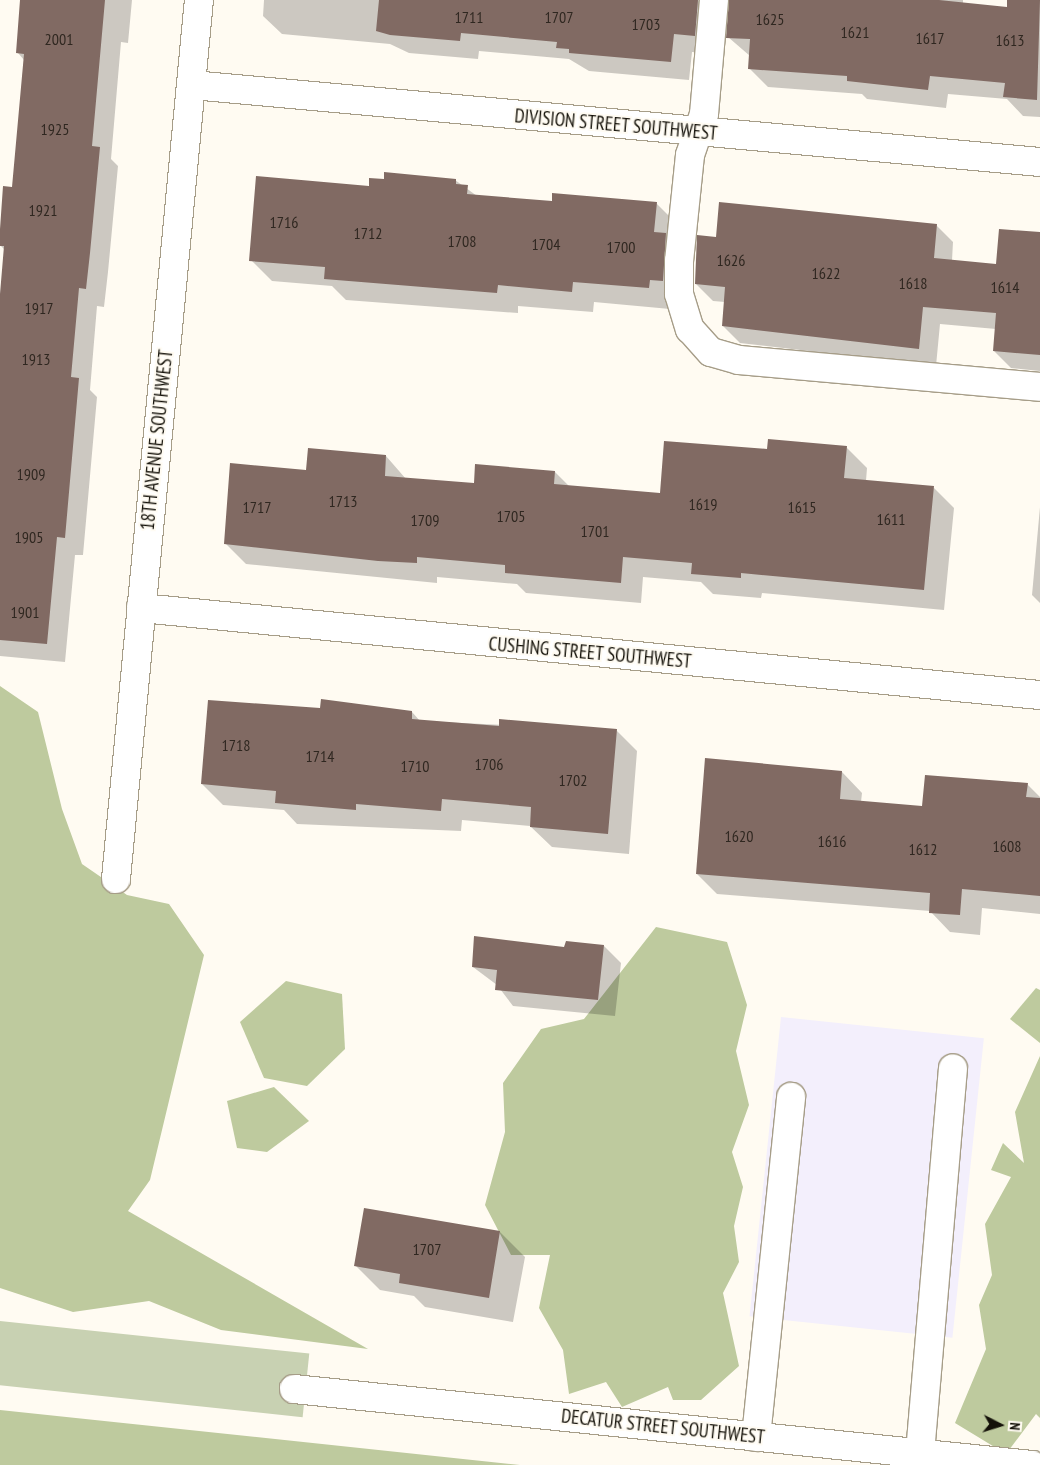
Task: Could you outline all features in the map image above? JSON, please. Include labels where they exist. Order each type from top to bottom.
[{"type":"street","name":"18TH AVENUE SOUTHWEST","points":[[116,879],[192,85],[198,0]]},
{"type":"street","points":[[714,0],[704,114],[690,155],[679,294],[690,329],[711,352],[739,360],[1040,387]]},
{"type":"street","name":"DIVISION STREET SOUTHWEST","points":[[192,85],[1040,162]]},
{"type":"street","name":"CUSHING STREET SOUTHWEST","points":[[141,608],[1040,695]]},
{"type":"street","points":[[920,1453],[953,1068]]},
{"type":"street","points":[[756,1437],[791,1097]]},
{"type":"street","name":"DECATUR STREET SOUTHWEST","points":[[294,1389],[1032,1465]]},
{"type":"shaded area","points":[[781,1017],[984,1038],[952,1338],[750,1316]]},
{"type":"green space","points":[[0,686],[38,712],[62,809],[82,864],[127,895],[169,904],[204,955],[150,1180],[128,1211],[368,1349],[221,1330],[149,1301],[73,1312],[0,1288]]},
{"type":"green space","points":[[656,927],[727,942],[747,1005],[736,1051],[749,1105],[732,1152],[743,1187],[734,1226],[739,1262],[723,1293],[739,1366],[701,1400],[673,1400],[668,1387],[622,1407],[606,1382],[569,1394],[563,1350],[539,1308],[550,1255],[511,1255],[485,1205],[505,1132],[503,1083],[541,1029],[584,1019]]},
{"type":"green space","points":[[286,981],[342,994],[345,1049],[307,1086],[264,1078],[240,1022]]},
{"type":"green space","points":[[1036,988],[1040,990],[1040,1043],[1010,1019]]},
{"type":"green space","points":[[1040,1056],[1040,1418],[1036,1414],[1006,1454],[955,1423],[986,1349],[979,1305],[992,1275],[985,1224],[1011,1177],[991,1170],[1003,1143],[1024,1163],[1015,1112]]},
{"type":"green space","points":[[274,1087],[309,1121],[267,1152],[237,1148],[227,1101]]},
{"type":"green space","points":[[0,1321],[309,1354],[303,1417],[0,1385]]},
{"type":"green space","points":[[0,1410],[520,1465],[0,1465]]},
{"type":"building","points":[[20,0],[105,0],[92,146],[100,147],[86,289],[79,288],[71,377],[79,378],[65,538],[57,537],[47,644],[0,640],[0,294],[4,246],[0,246],[0,229],[3,186],[12,187],[24,54],[16,53]]},
{"type":"building","points":[[379,0],[698,0],[695,36],[674,34],[671,62],[569,53],[569,49],[556,48],[557,42],[461,33],[460,41],[390,35],[376,31]]},
{"type":"building","points":[[729,0],[939,0],[1007,7],[1007,0],[1040,0],[1037,100],[1003,97],[1005,83],[930,76],[928,90],[847,81],[847,76],[748,69],[750,39],[726,38]]},
{"type":"building","points":[[384,172],[456,179],[456,184],[468,185],[467,194],[552,201],[552,193],[657,202],[654,232],[666,233],[663,281],[650,280],[649,288],[573,282],[572,292],[498,285],[497,293],[324,279],[325,267],[249,261],[256,176],[369,186],[369,178],[384,179]]},
{"type":"building","points":[[719,202],[937,224],[934,258],[996,264],[999,229],[1040,232],[1040,355],[993,351],[996,313],[923,307],[919,349],[722,326],[725,287],[695,284],[697,235],[716,237]]},
{"type":"building","points":[[768,439],[847,446],[844,478],[934,486],[924,590],[741,573],[741,578],[691,574],[692,563],[623,557],[621,583],[505,573],[505,565],[417,557],[417,563],[378,561],[224,544],[230,463],[306,470],[308,448],[386,455],[385,476],[474,483],[475,464],[555,471],[554,484],[660,493],[664,441],[767,449]]},
{"type":"building","points":[[321,699],[412,711],[412,719],[499,726],[499,719],[617,729],[608,834],[530,827],[531,807],[442,799],[441,811],[356,804],[356,810],[275,803],[276,791],[201,784],[208,700],[320,708]]},
{"type":"building","points":[[705,758],[842,771],[840,799],[922,806],[925,775],[1028,783],[1026,797],[1040,798],[1040,896],[962,889],[960,915],[929,913],[930,893],[696,874]]},
{"type":"building","points":[[474,936],[564,947],[566,941],[604,945],[598,1000],[495,990],[497,970],[472,967]]},
{"type":"building","points":[[364,1208],[500,1231],[489,1298],[399,1283],[400,1274],[354,1266]]}]
